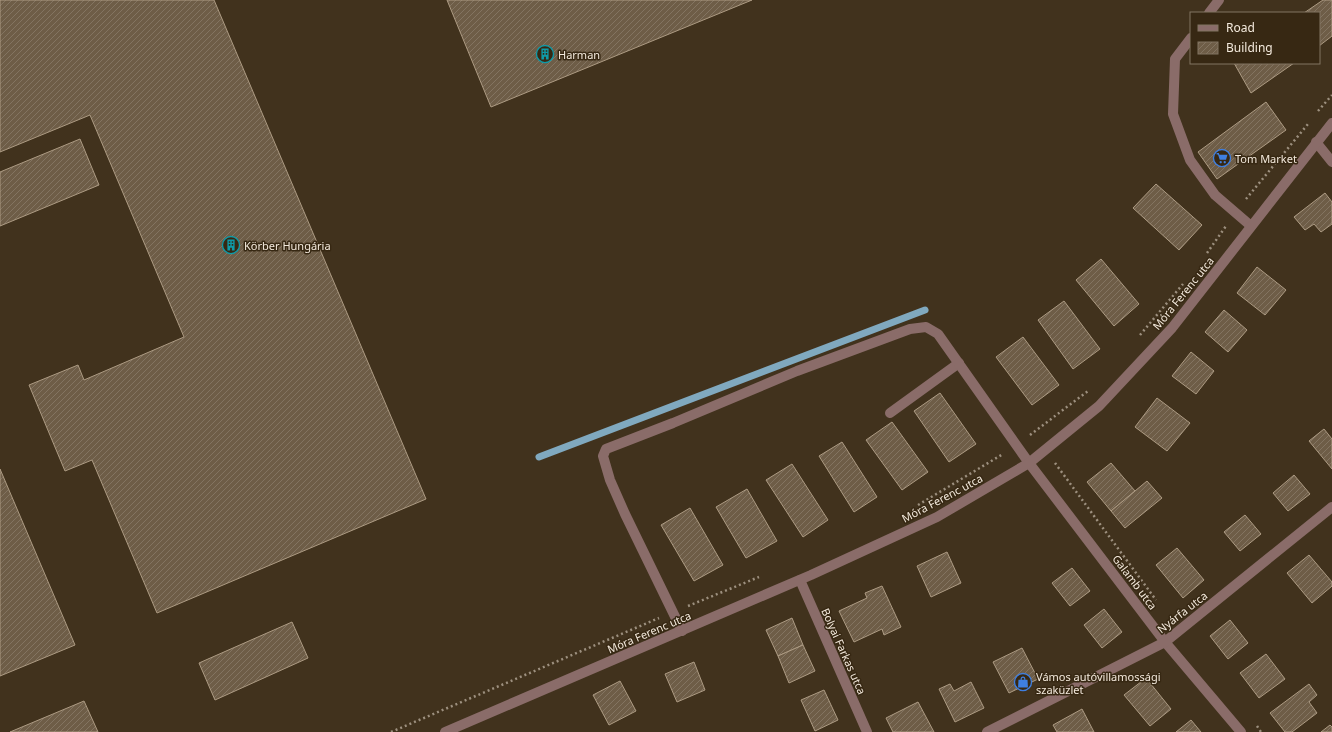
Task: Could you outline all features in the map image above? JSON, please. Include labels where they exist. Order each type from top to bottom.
[{"type":"street","points":[[1210,12],[1219,0]]},
{"type":"street","points":[[1190,39],[1175,59],[1173,114],[1190,160],[1215,195],[1251,226]]},
{"type":"street","name":"Móra Ferenc utca","points":[[452,731],[800,580],[937,517],[1029,463],[1099,406],[1172,328],[1332,123]]},
{"type":"street","points":[[1316,142],[1332,162]]},
{"type":"street","name":"Galamb utca","points":[[682,631],[610,480],[603,456],[606,449],[673,423],[797,371],[910,329],[926,327],[938,334],[1029,463],[1165,642],[1241,732]]},
{"type":"street","points":[[890,412],[959,363]]},
{"type":"street","name":"Nyárfa utca","points":[[987,732],[1165,642],[1332,507]]},
{"type":"street","name":"Bolyai Farkas utca","points":[[800,580],[867,732]]},
{"type":"path","points":[[1318,112],[1332,95]]},
{"type":"path","points":[[1204,257],[1235,213],[1313,118]]},
{"type":"path","points":[[1139,337],[1185,282]]},
{"type":"path","points":[[916,507],[1017,445],[1091,389]]},
{"type":"path","points":[[1045,450],[1156,600]]},
{"type":"path","points":[[391,732],[673,612],[762,576]]},
{"type":"path","points":[[1256,726],[1261,732]]},
{"type":"building","name":"Körber Hungária","points":[[0,0],[214,0],[426,499],[157,613],[92,460],[65,471],[29,385],[78,365],[84,380],[184,337],[90,115],[0,152]]},
{"type":"building","name":"Harman","points":[[447,0],[752,0],[491,107]]},
{"type":"building","points":[[1323,0],[1332,0],[1332,36],[1320,45],[1320,12],[1305,12]]},
{"type":"building","points":[[1235,64],[1293,64],[1251,93]]},
{"type":"building","points":[[1266,102],[1286,130],[1217,179],[1198,152]]},
{"type":"building","points":[[80,139],[99,185],[0,226],[0,172]]},
{"type":"building","points":[[1156,184],[1202,225],[1179,250],[1133,208]]},
{"type":"building","points":[[1325,193],[1332,202],[1332,224],[1321,232],[1314,224],[1305,230],[1294,217]]},
{"type":"building","points":[[1101,259],[1139,304],[1114,326],[1076,280]]},
{"type":"building","points":[[1257,267],[1286,290],[1265,315],[1237,293]]},
{"type":"building","points":[[1064,301],[1100,349],[1073,369],[1038,320]]},
{"type":"building","points":[[1224,310],[1247,330],[1228,352],[1205,332]]},
{"type":"building","points":[[1023,337],[1059,385],[1032,405],[996,357]]},
{"type":"building","points":[[1191,352],[1214,371],[1196,394],[1172,376]]},
{"type":"building","points":[[940,393],[976,444],[949,462],[914,411]]},
{"type":"building","points":[[1157,398],[1190,423],[1167,451],[1135,427]]},
{"type":"building","points":[[892,422],[928,472],[902,490],[866,440]]},
{"type":"building","points":[[1324,429],[1332,439],[1332,469],[1309,441]]},
{"type":"building","points":[[842,442],[877,497],[854,512],[819,456]]},
{"type":"building","points":[[1111,463],[1135,491],[1111,511],[1087,482]]},
{"type":"building","points":[[792,464],[828,520],[803,537],[766,480]]},
{"type":"building","points":[[0,469],[75,645],[0,676]]},
{"type":"building","points":[[1294,475],[1310,494],[1288,511],[1273,493]]},
{"type":"building","points":[[1147,481],[1162,498],[1125,528],[1111,511]]},
{"type":"building","points":[[747,489],[777,541],[746,558],[716,507]]},
{"type":"building","points":[[690,508],[723,565],[694,581],[661,525]]},
{"type":"building","points":[[1245,515],[1261,534],[1240,551],[1224,532]]},
{"type":"building","points":[[1177,548],[1204,580],[1183,598],[1156,565]]},
{"type":"building","points":[[947,552],[961,583],[931,597],[917,566]]},
{"type":"building","points":[[1309,555],[1332,582],[1332,586],[1312,603],[1287,573]]},
{"type":"building","points":[[1072,568],[1090,591],[1070,606],[1052,583]]},
{"type":"building","points":[[882,586],[901,627],[884,635],[882,629],[854,642],[839,611],[867,598],[865,593]]},
{"type":"building","points":[[1104,609],[1122,632],[1102,648],[1084,625]]},
{"type":"building","points":[[792,618],[803,645],[778,656],[766,630]]},
{"type":"building","points":[[1230,620],[1248,643],[1228,659],[1210,636]]},
{"type":"building","points":[[292,622],[308,658],[215,700],[199,663]]},
{"type":"building","points":[[803,645],[815,671],[789,683],[778,656]]},
{"type":"building","points":[[1022,648],[1038,679],[1009,693],[993,662]]},
{"type":"building","points":[[1266,654],[1285,679],[1259,698],[1240,673]]},
{"type":"building","points":[[694,662],[705,690],[677,702],[665,674]]},
{"type":"building","points":[[1146,678],[1171,709],[1150,726],[1124,695]]},
{"type":"building","points":[[620,681],[636,711],[609,725],[593,695]]},
{"type":"building","points":[[971,682],[984,708],[955,722],[939,689],[950,684],[954,691]]},
{"type":"building","points":[[1309,684],[1317,695],[1309,702],[1317,713],[1292,732],[1285,732],[1270,713]]},
{"type":"building","points":[[824,690],[838,720],[815,731],[801,700]]},
{"type":"building","points":[[84,701],[98,732],[10,732]]},
{"type":"building","points":[[918,702],[934,732],[893,732],[886,718]]},
{"type":"building","points":[[1082,709],[1094,732],[1057,732],[1053,725]]},
{"type":"building","points":[[1191,720],[1201,732],[1176,732]]},
{"type":"building","points":[[1330,725],[1332,727],[1332,732],[1321,732]]},
{"type":"waterway","points":[[539,457],[925,310]]},
{"type":"place","name":"Harman","points":[[545,54]]},
{"type":"place","name":"Tom Market","points":[[1222,158]]},
{"type":"place","name":"Körber Hungária","points":[[231,245]]},
{"type":"place","name":"Vámos autóvillamossági szaküzlet","points":[[1023,682]]}]
